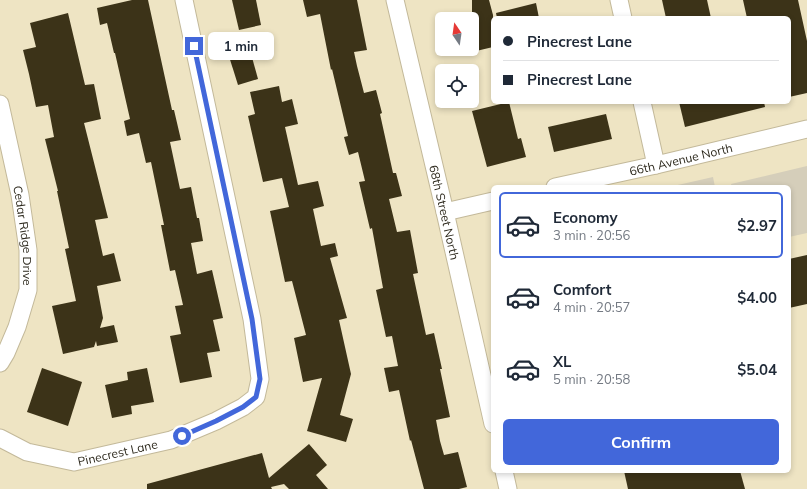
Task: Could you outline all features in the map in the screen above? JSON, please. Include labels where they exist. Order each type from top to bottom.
[{"type":"street","name":"Pinecrest Lane","points":[[0,438],[27,452],[74,462],[170,440],[216,421],[243,407],[256,397],[260,379],[252,319],[184,0]]},
{"type":"street","name":"68th Street North","points":[[395,0],[491,415]]},
{"type":"street","points":[[619,0],[623,16]]},
{"type":"street","name":"Cedar Ridge Drive","points":[[0,104],[20,195],[28,250],[28,290],[17,327],[6,354],[0,363]]},
{"type":"street","points":[[642,104],[656,165]]},
{"type":"street","name":"66th Avenue North","points":[[564,185],[807,129]]},
{"type":"street","points":[[445,212],[491,201]]},
{"type":"street","points":[[504,473],[508,489]]},
{"type":"shaded area","points":[[807,166],[807,233],[791,237],[791,185],[731,184]]},
{"type":"shaded area","points":[[713,177],[715,185],[678,185]]},
{"type":"building","points":[[132,0],[148,0],[172,110],[174,110],[181,140],[170,142],[180,189],[191,187],[197,218],[199,218],[203,241],[191,243],[197,274],[212,270],[223,318],[213,320],[220,351],[207,353],[212,377],[180,383],[170,336],[181,334],[175,306],[183,305],[175,270],[170,271],[161,225],[164,225],[151,162],[146,163],[139,133],[127,136],[124,121],[130,119],[115,53],[107,23],[100,25],[97,8]]},
{"type":"building","points":[[232,0],[256,0],[261,25],[239,30]]},
{"type":"building","points":[[303,0],[357,0],[367,50],[354,52],[357,66],[364,93],[376,90],[382,113],[380,114],[393,173],[396,173],[402,196],[389,199],[397,232],[410,230],[418,273],[413,274],[426,335],[434,333],[442,369],[440,369],[450,417],[436,420],[440,441],[444,455],[458,452],[467,487],[459,489],[424,489],[411,440],[410,441],[399,390],[389,392],[384,368],[398,366],[392,336],[386,337],[376,290],[383,288],[372,228],[370,229],[359,182],[365,181],[358,152],[349,155],[344,137],[348,136],[332,69],[331,70],[320,14],[307,17]]},
{"type":"building","points":[[472,0],[489,0],[493,15],[491,16],[491,47],[479,50],[479,12],[472,12]]},
{"type":"building","points":[[662,0],[707,0],[711,16],[666,16]]},
{"type":"building","points":[[743,0],[798,0],[807,41],[807,93],[791,97],[791,16],[747,16]]},
{"type":"building","points":[[536,3],[539,16],[497,16],[496,13]]},
{"type":"building","points":[[68,13],[85,85],[94,84],[101,119],[84,123],[108,218],[95,220],[103,256],[114,253],[121,281],[97,286],[103,318],[100,328],[114,325],[118,342],[97,346],[96,341],[94,347],[63,354],[52,306],[76,301],[65,249],[69,248],[58,191],[45,139],[54,137],[48,105],[36,107],[23,50],[36,47],[30,23]]},
{"type":"building","points":[[248,43],[258,79],[238,85],[227,50]]},
{"type":"building","points":[[279,86],[282,102],[292,99],[298,124],[285,127],[298,185],[318,181],[324,206],[313,209],[321,246],[335,243],[338,256],[330,258],[347,318],[339,320],[351,374],[340,415],[353,419],[346,442],[307,431],[322,378],[303,382],[294,338],[306,335],[292,281],[285,282],[270,211],[289,207],[282,178],[263,182],[248,116],[255,114],[250,92]]},
{"type":"building","points":[[501,104],[509,104],[518,139],[521,138],[526,157],[487,167],[472,111]]},
{"type":"building","points":[[679,104],[764,104],[765,107],[685,127]]},
{"type":"building","points":[[606,114],[612,139],[554,152],[548,127]]},
{"type":"building","points":[[807,255],[807,304],[791,308],[791,259]]},
{"type":"building","points":[[42,368],[82,382],[68,426],[27,412]]},
{"type":"building","points":[[147,368],[154,402],[131,406],[132,414],[112,418],[105,385],[128,380],[127,372]]},
{"type":"building","points":[[309,444],[327,465],[316,475],[328,489],[289,489],[284,484],[271,487],[272,489],[147,489],[147,484],[262,453],[269,478]]},
{"type":"building","points":[[624,473],[741,473],[745,489],[628,489]]},
{"type":"route","points":[[182,436],[243,407],[256,397],[260,379],[252,319],[194,46]]}]
